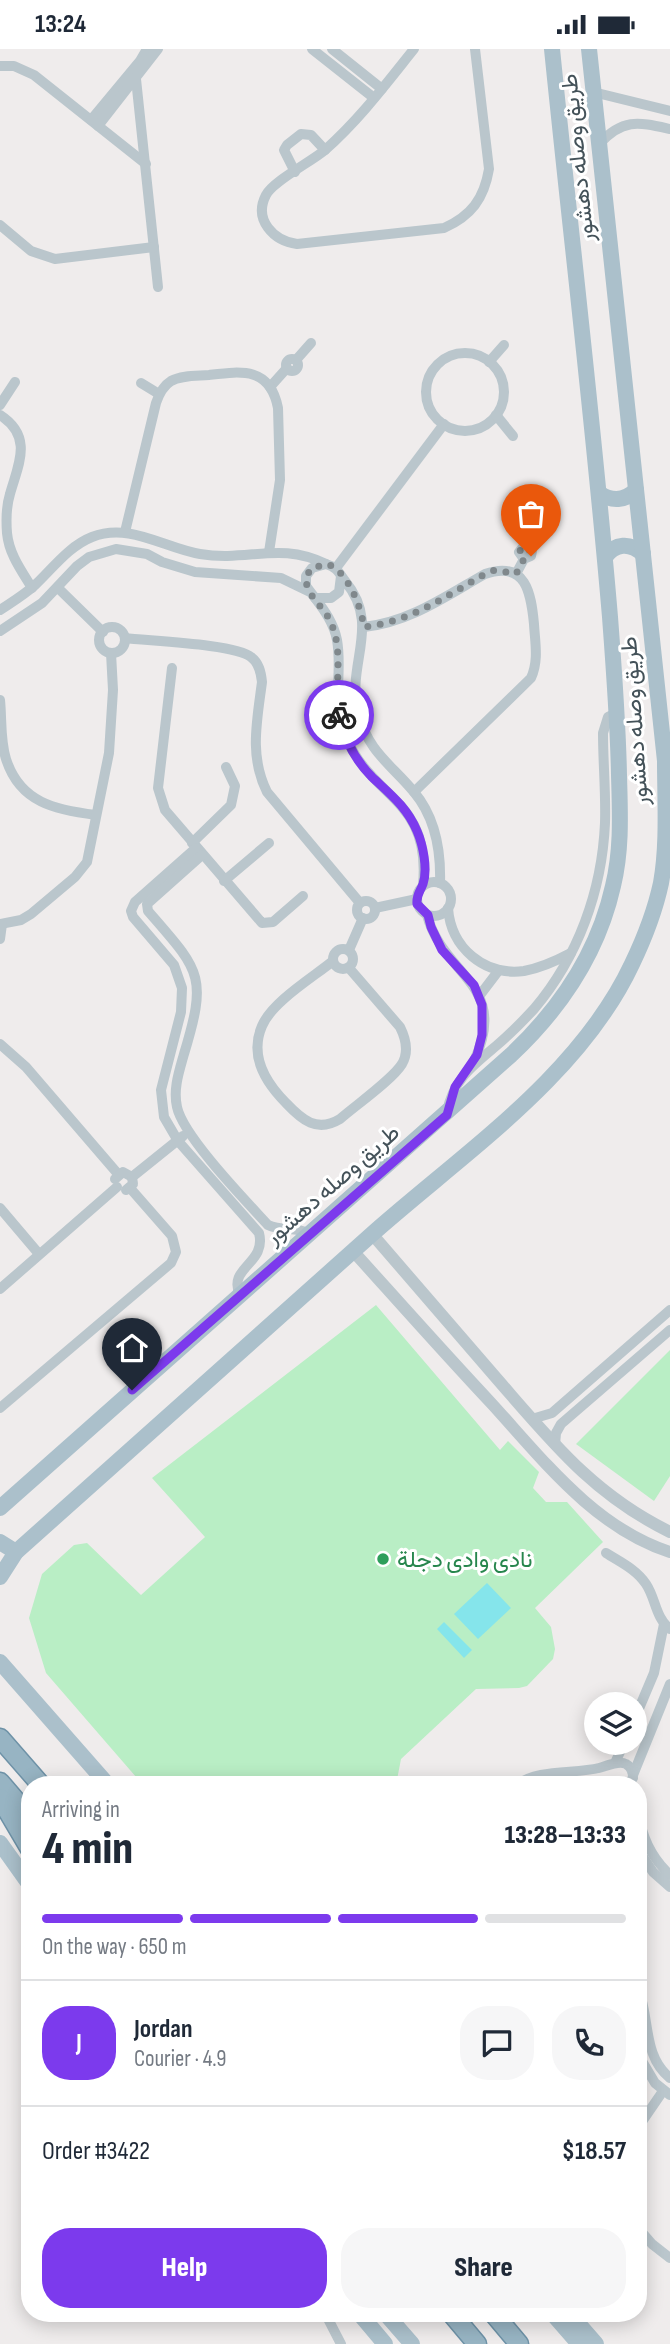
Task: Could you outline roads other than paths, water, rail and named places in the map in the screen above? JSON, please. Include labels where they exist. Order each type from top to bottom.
[{"type":"highway","points":[[0,1738],[33,1776]]},
{"type":"highway","points":[[0,1782],[21,1806]]},
{"type":"highway","points":[[0,1798],[21,1834]]},
{"type":"highway","points":[[459,2322],[477,2344]]},
{"type":"highway","points":[[501,2322],[519,2344]]},
{"type":"main road","name":"طريق وصله دهشور","points":[[0,1508],[447,1115],[537,1031],[573,984],[596,939],[613,886],[621,832],[618,712],[599,493],[552,49]]},
{"type":"main road","name":"طريق وصله دهشور","points":[[0,1577],[16,1552],[372,1234],[533,1096],[567,1063],[609,1006],[632,966],[644,937],[661,883],[665,761],[589,49]]},
{"type":"main road","points":[[599,493],[618,500],[629,497],[636,490]]},
{"type":"main road","points":[[605,557],[612,548],[623,545],[634,547],[643,554]]},
{"type":"main road","points":[[0,1542],[16,1552]]},
{"type":"main road","points":[[0,1663],[100,1776]]},
{"type":"main road","points":[[0,1843],[21,1872]]},
{"type":"main road","points":[[366,2322],[380,2342]]},
{"type":"main road","points":[[393,2322],[412,2344]]},
{"type":"main road","points":[[560,2322],[579,2344]]},
{"type":"main road","points":[[577,2322],[596,2344]]},
{"type":"street","points":[[94,123],[147,49]]},
{"type":"street","points":[[94,123],[136,79],[158,49]]},
{"type":"street","points":[[312,49],[378,94]]},
{"type":"street","points":[[332,49],[378,94]]},
{"type":"street","points":[[414,49],[378,94],[325,150],[272,187],[265,196],[263,219],[267,229],[275,237],[286,243],[297,244],[444,229],[471,212],[486,185],[489,169],[475,49]]},
{"type":"street","points":[[0,66],[13,66],[34,75],[146,164]]},
{"type":"street","points":[[136,79],[158,287]]},
{"type":"street","points":[[593,92],[670,111]]},
{"type":"street","points":[[599,144],[623,125],[638,122],[670,129]]},
{"type":"street","points":[[295,172],[284,151],[287,145],[301,134],[311,135],[325,150]]},
{"type":"street","points":[[0,225],[31,251],[55,259],[154,247]]},
{"type":"street","points":[[270,387],[287,368],[289,360],[296,360],[311,343]]},
{"type":"street","points":[[489,362],[504,345]]},
{"type":"street","points":[[463,353],[482,357],[496,369],[503,386],[503,396],[496,415],[471,430],[461,430],[444,424],[429,408],[426,397],[432,370],[446,358],[463,353]]},
{"type":"street","points":[[125,532],[159,394],[164,387],[181,377],[240,372],[262,379],[275,396],[278,408],[281,456],[269,552]]},
{"type":"street","points":[[0,405],[15,382]]},
{"type":"street","points":[[141,383],[159,394]]},
{"type":"street","points":[[0,415],[13,426],[22,451],[9,496],[7,533],[10,552],[32,588]]},
{"type":"street","points":[[496,415],[513,436]]},
{"type":"street","points":[[335,569],[444,424]]},
{"type":"street","points":[[0,610],[32,588],[80,542],[109,532],[125,532],[201,554],[236,556],[269,552],[300,553],[335,569],[357,600],[364,627],[355,676],[358,714],[374,749],[384,763],[414,792],[425,808],[438,844],[440,883]]},
{"type":"street","points":[[516,574],[524,559],[531,556],[529,548],[537,533]]},
{"type":"street","points":[[0,631],[24,617],[89,557],[116,549],[147,554],[178,568],[195,572],[281,578],[326,600],[335,596],[341,587],[335,569]]},
{"type":"street","points":[[335,569],[316,565],[309,571],[306,581],[332,624],[336,638],[337,702],[344,734],[360,762],[400,802],[411,817],[423,850],[423,885],[416,899],[420,909],[428,915],[439,915],[448,908]]},
{"type":"street","points":[[364,627],[390,623],[415,614],[495,570],[516,574],[530,591],[536,655],[531,678],[414,792]]},
{"type":"street","points":[[58,588],[103,632]]},
{"type":"street","points":[[111,653],[100,645],[103,632],[110,628],[118,629],[125,638],[234,650],[251,657],[261,673],[262,682],[255,740],[261,780],[267,792],[360,903]]},
{"type":"street","points":[[111,653],[123,647],[125,638]]},
{"type":"street","points":[[0,939],[1,924],[31,915],[81,870],[90,853],[109,753],[113,690],[111,653]]},
{"type":"street","points":[[172,668],[158,789],[165,810],[259,921],[266,924],[273,922],[303,896]]},
{"type":"street","points":[[0,700],[5,758],[24,790],[39,802],[56,809],[96,815]]},
{"type":"street","points":[[447,1115],[455,1087],[472,1064],[506,1038],[549,990],[571,953],[589,911],[600,866],[605,820],[603,733],[608,717],[618,712]]},
{"type":"street","points":[[226,767],[235,786],[232,805],[197,849],[149,899],[146,907],[186,956],[196,979],[198,1004],[175,1091],[178,1113],[188,1132],[264,1229]]},
{"type":"street","points":[[224,881],[269,843]]},
{"type":"street","points":[[173,874],[133,904],[131,911],[133,917],[167,956],[179,976],[183,1000],[161,1090],[164,1117],[178,1140],[264,1229],[301,1229],[309,1234]]},
{"type":"street","points":[[423,885],[431,881],[440,883],[450,892],[448,908],[452,933],[458,943],[476,960],[499,970],[523,971],[571,953]]},
{"type":"street","points":[[375,908],[416,899]]},
{"type":"street","points":[[360,903],[368,900],[375,908]]},
{"type":"street","points":[[360,903],[358,913],[363,918],[371,918],[375,908]]},
{"type":"street","points":[[428,915],[442,950],[467,976],[480,995],[482,1035],[472,1064]]},
{"type":"street","points":[[349,950],[363,918]]},
{"type":"street","points":[[349,950],[337,951],[333,961],[276,1006],[261,1027],[258,1039],[259,1063],[268,1085],[299,1118],[315,1126],[333,1124],[340,1119],[396,1071],[406,1055],[407,1045],[400,1027],[349,968]]},
{"type":"street","points":[[349,950],[354,960],[349,968]]},
{"type":"street","points":[[333,961],[336,967],[349,968]]},
{"type":"street","points":[[480,995],[499,970]]},
{"type":"street","points":[[0,1044],[26,1067],[118,1174]]},
{"type":"street","points":[[169,1055],[183,1058]]},
{"type":"street","points":[[118,1174],[115,1182],[123,1191],[188,1132]]},
{"type":"street","points":[[0,1408],[171,1263],[176,1252],[172,1235],[126,1172],[118,1174]]},
{"type":"street","points":[[0,1289],[117,1187]]},
{"type":"street","points":[[0,1207],[40,1254]]},
{"type":"street","points":[[240,1295],[236,1283],[238,1277],[259,1251],[264,1229]]},
{"type":"street","points":[[372,1234],[555,1445],[605,1493],[670,1532]]},
{"type":"street","points":[[353,1251],[557,1475],[602,1515],[641,1540],[670,1552]]},
{"type":"street","points":[[533,1419],[552,1413],[668,1315]]},
{"type":"street","points":[[435,1342],[452,1327]]},
{"type":"street","points":[[555,1445],[556,1433],[561,1424],[670,1329]]},
{"type":"street","points":[[606,1553],[639,1576],[667,1626],[646,1692]]},
{"type":"street","points":[[634,1776],[670,1684]]},
{"type":"street","points":[[609,1776],[618,1755]]},
{"type":"street","points":[[533,1776],[569,1773],[620,1762],[629,1766],[631,1776]]},
{"type":"street","points":[[647,1845],[670,1875]]},
{"type":"street","points":[[647,1863],[670,1888]]},
{"type":"street","points":[[647,2057],[670,2078]]},
{"type":"street","points":[[647,2074],[667,2093],[647,2117]]},
{"type":"street","points":[[647,2238],[670,2258]]},
{"type":"street","points":[[330,2322],[341,2344]]},
{"type":"water","points":[[487,1583],[511,1608],[478,1639],[454,1614]]},
{"type":"water","points":[[444,1622],[472,1650],[464,1658],[437,1629]]},
{"type":"place","name":"نادى وادى دجلة","points":[[383,1559]]}]
